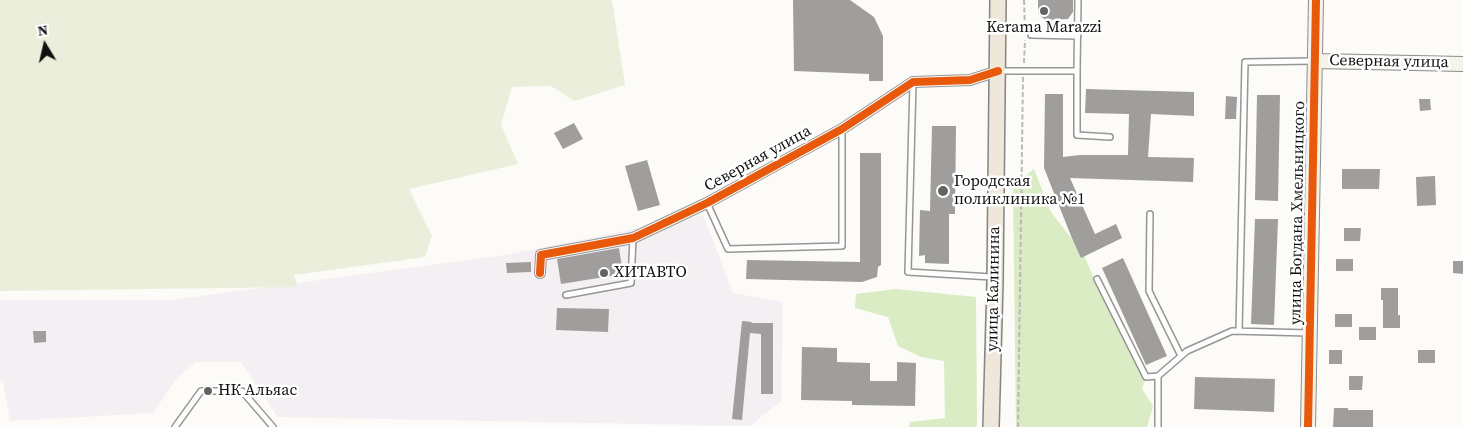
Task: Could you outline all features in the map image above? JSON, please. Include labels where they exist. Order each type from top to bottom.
[{"type":"main road","name":"улица Калинина","points":[[991,427],[995,277],[998,0]]},
{"type":"street","name":"улица Богдана Хмельницкого","points":[[1308,427],[1316,0]]},
{"type":"street","name":"Северная улица","points":[[1315,61],[1463,64]]},
{"type":"street","points":[[914,82],[970,80],[998,72]]},
{"type":"street","name":"Северная улица","points":[[540,273],[541,255],[633,238],[707,203],[842,129],[914,82]]},
{"type":"lane","points":[[1078,0],[1077,135],[1110,137]]},
{"type":"lane","points":[[1031,35],[1078,36]]},
{"type":"lane","points":[[1239,331],[1245,62],[1315,61]]},
{"type":"lane","points":[[998,72],[1077,71]]},
{"type":"lane","points":[[914,82],[908,272],[995,277]]},
{"type":"lane","points":[[707,203],[728,250],[842,246],[842,129]]},
{"type":"lane","points":[[1150,214],[1150,291],[1181,356]]},
{"type":"lane","points":[[566,295],[631,283],[633,238]]},
{"type":"lane","points":[[1097,279],[1146,377],[1158,376],[1186,351],[1232,331],[1309,333]]},
{"type":"lane","points":[[1158,376],[1158,427]]},
{"type":"lane","points":[[175,427],[201,391],[242,391],[273,427]]},
{"type":"path","points":[[1018,427],[1024,0]]},
{"type":"shaded area","points":[[703,215],[733,293],[783,302],[781,401],[750,426],[278,417],[241,362],[196,362],[177,378],[153,413],[10,421],[3,381],[0,381],[0,300],[171,300],[505,255]]},
{"type":"green space","points":[[0,0],[612,0],[625,85],[574,101],[551,86],[512,87],[501,125],[518,164],[409,189],[432,236],[425,257],[294,275],[298,287],[0,291]]},
{"type":"green space","points":[[1034,169],[1051,212],[1084,255],[1146,377],[1142,389],[1153,406],[1147,427],[1016,427],[1013,185]]},
{"type":"green space","points":[[896,289],[976,297],[977,425],[975,427],[909,427],[910,422],[945,418],[944,361],[921,357],[898,346],[888,317],[855,308],[856,294]]},
{"type":"building","points":[[793,0],[850,0],[874,17],[883,36],[883,81],[869,81],[869,74],[794,71]]},
{"type":"building","points":[[1038,0],[1073,0],[1073,12],[1068,19],[1045,20],[1038,13]]},
{"type":"building","points":[[1086,89],[1194,92],[1194,116],[1151,114],[1148,157],[1194,158],[1193,182],[1070,178],[1095,234],[1116,224],[1122,238],[1081,258],[1044,168],[1045,94],[1063,94],[1063,157],[1128,155],[1129,114],[1085,113]]},
{"type":"building","points":[[1257,95],[1280,95],[1278,201],[1255,200]]},
{"type":"building","points":[[1226,96],[1237,97],[1236,119],[1225,119]]},
{"type":"building","points":[[1419,99],[1430,99],[1431,110],[1420,111]]},
{"type":"building","points":[[574,123],[583,139],[563,149],[554,133]]},
{"type":"building","name":"Городская поликлиника №1","points":[[932,126],[956,126],[955,214],[949,214],[949,264],[925,263],[925,255],[919,256],[920,210],[930,211]]},
{"type":"building","points":[[860,153],[881,153],[881,265],[878,267],[877,277],[862,282],[746,279],[747,260],[860,262]]},
{"type":"building","points":[[647,160],[660,205],[638,211],[625,166]]},
{"type":"building","points":[[1342,169],[1380,169],[1379,189],[1342,189]]},
{"type":"building","points":[[1435,176],[1436,205],[1417,206],[1416,177]]},
{"type":"building","points":[[1255,219],[1278,219],[1274,325],[1251,324]]},
{"type":"building","points":[[1344,228],[1361,228],[1360,241],[1344,241]]},
{"type":"building","points":[[619,248],[623,274],[561,284],[557,259]]},
{"type":"building","points":[[1123,258],[1167,356],[1146,365],[1102,268]]},
{"type":"building","points":[[1336,259],[1353,259],[1353,271],[1336,271]]},
{"type":"building","points":[[1453,261],[1463,261],[1463,274],[1453,273]]},
{"type":"building","points":[[531,262],[531,272],[507,273],[506,263]]},
{"type":"building","points":[[1381,288],[1398,288],[1400,328],[1383,328]]},
{"type":"building","points":[[557,308],[609,309],[608,332],[556,330]]},
{"type":"building","points":[[1335,314],[1352,314],[1352,327],[1335,327]]},
{"type":"building","points":[[742,321],[773,323],[773,394],[761,394],[761,334],[750,333],[742,420],[732,419]]},
{"type":"building","points":[[1359,327],[1376,327],[1376,340],[1359,340]]},
{"type":"building","points":[[33,331],[46,331],[46,342],[34,343]]},
{"type":"building","points":[[802,347],[837,348],[837,362],[870,363],[870,381],[897,381],[897,362],[916,363],[915,406],[852,405],[852,401],[801,400]]},
{"type":"building","points":[[1329,350],[1342,350],[1342,364],[1329,364]]},
{"type":"building","points":[[1418,350],[1435,350],[1435,363],[1418,363]]},
{"type":"building","points":[[1349,376],[1363,376],[1362,390],[1349,390]]},
{"type":"building","points":[[1195,377],[1275,379],[1274,412],[1194,409]]},
{"type":"building","points":[[1334,408],[1373,410],[1373,427],[1333,427]]},
{"type":"cycle path","points":[[1308,427],[1316,0]]},
{"type":"cycle path","points":[[540,273],[541,255],[633,238],[707,203],[842,129],[913,82],[970,80],[998,71]]},
{"type":"place","name":"Kerama Marazzi","points":[[1044,11]]},
{"type":"place","name":"Городская поликлиника №1","points":[[943,191]]},
{"type":"place","name":"ХИТАВТО","points":[[604,273]]},
{"type":"place","name":"НК Альяас","points":[[208,391]]}]
